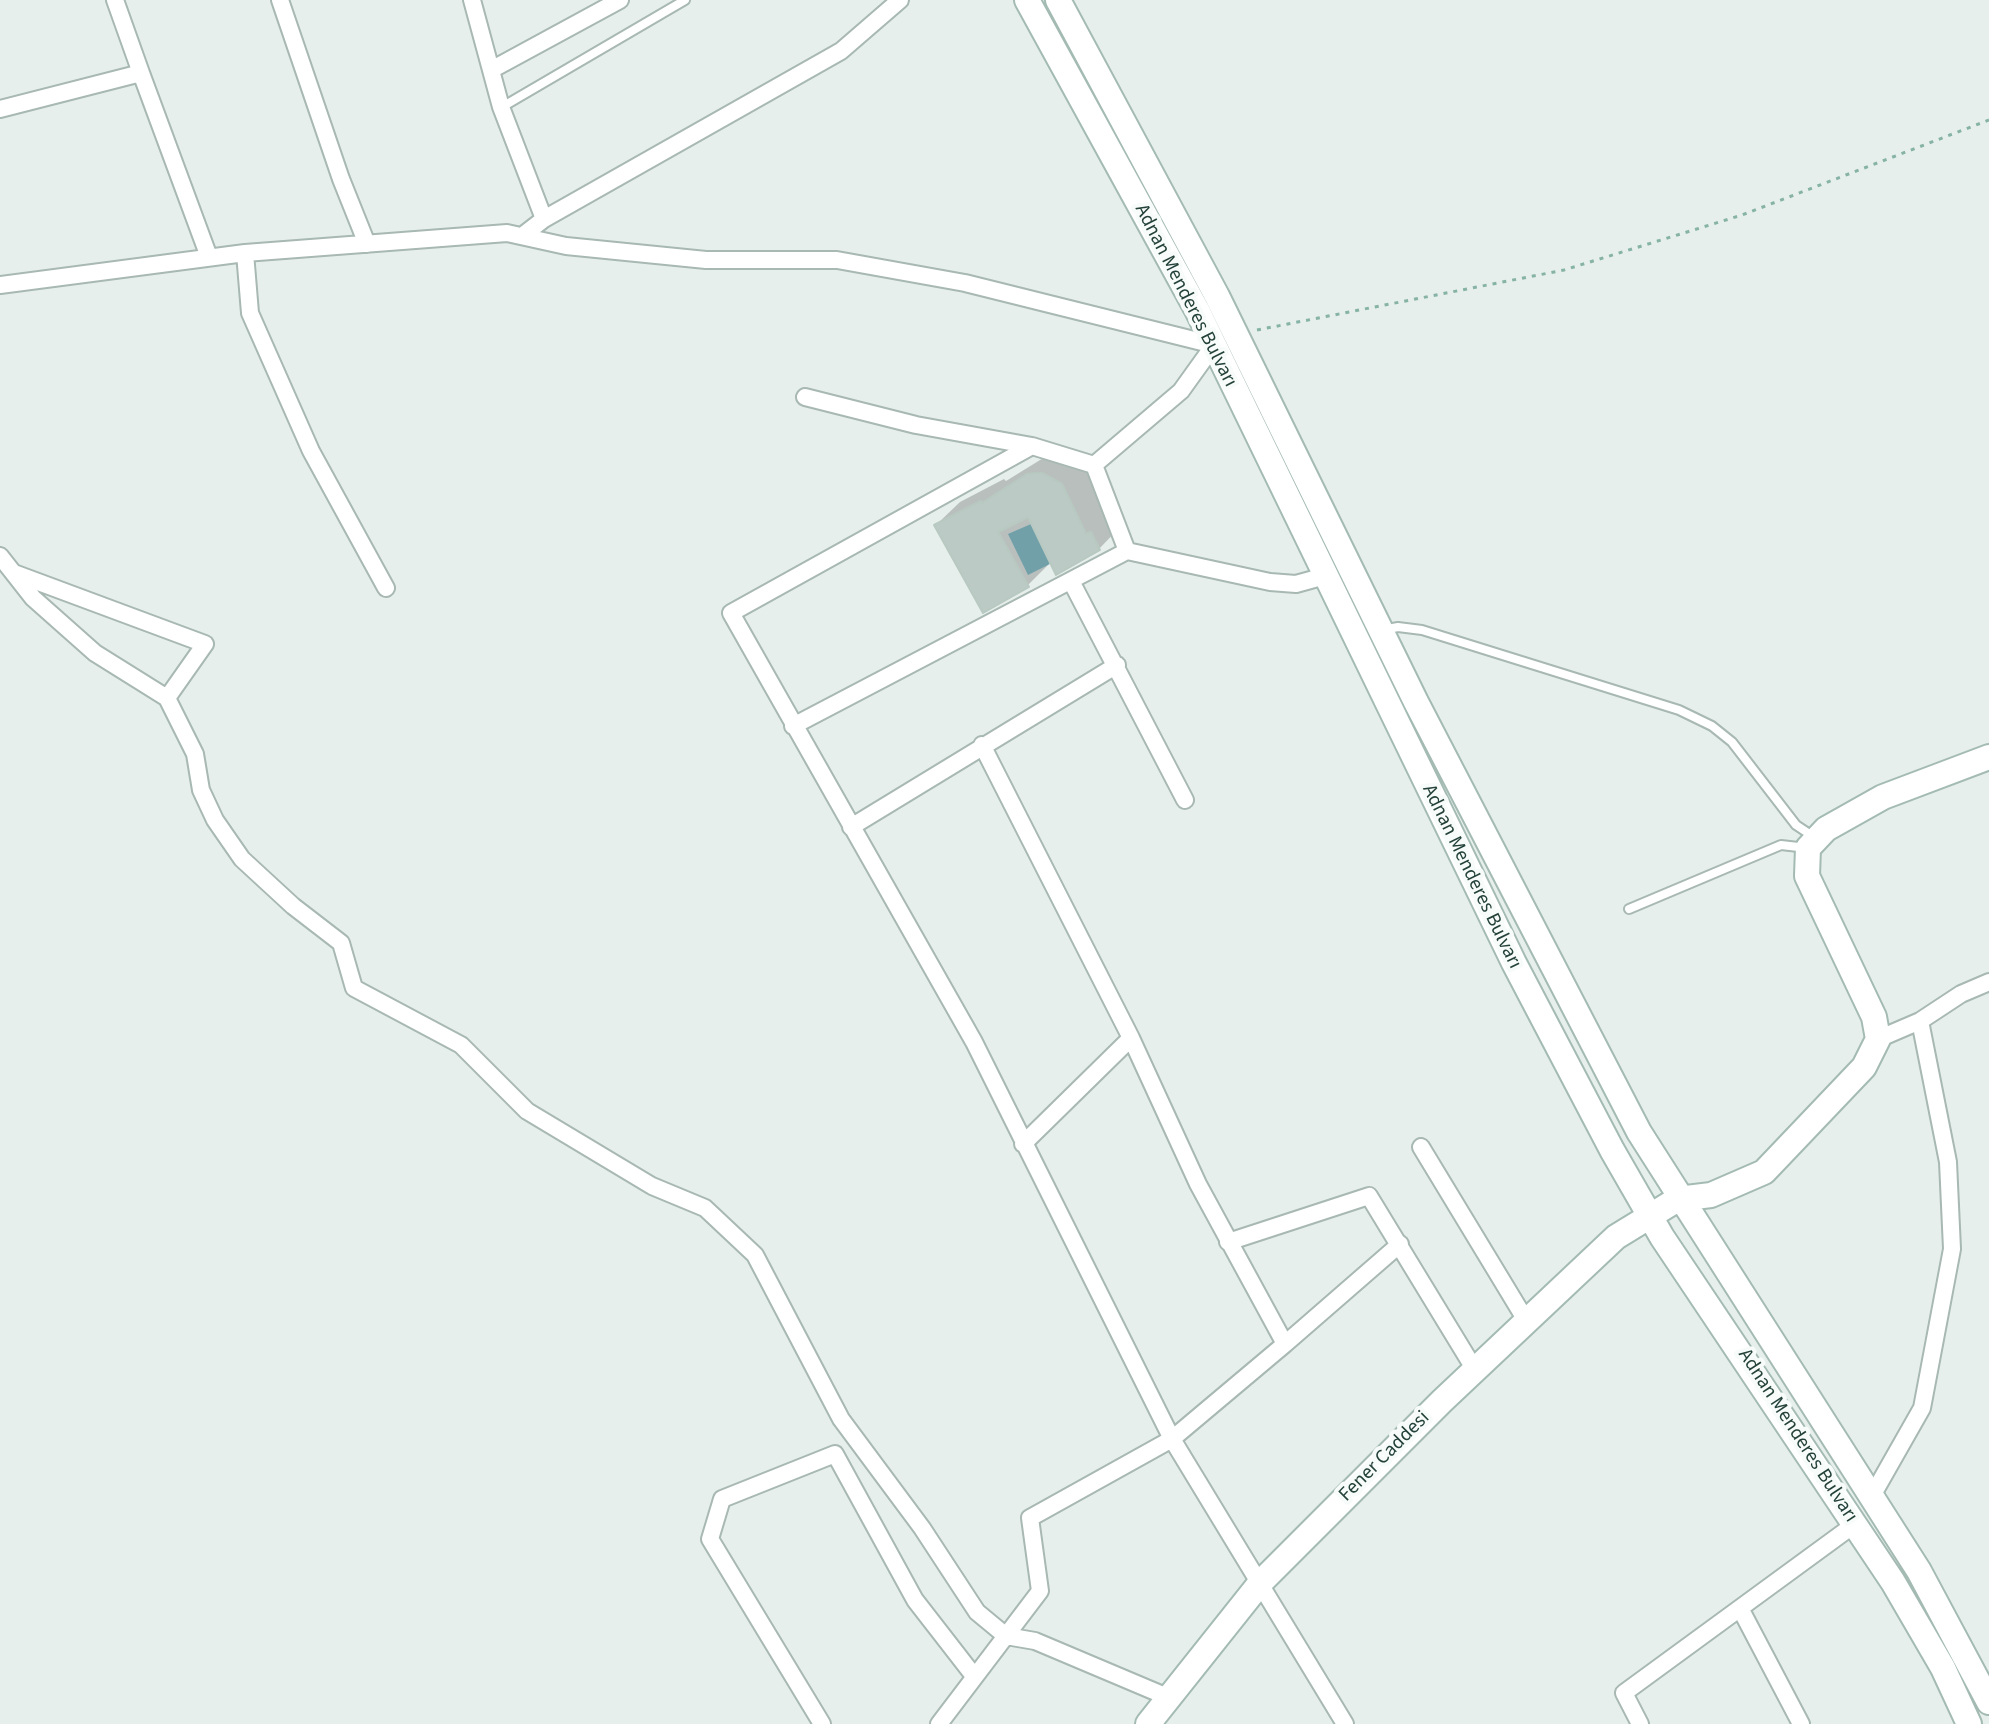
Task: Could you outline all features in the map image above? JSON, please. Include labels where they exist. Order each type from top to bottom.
[{"type":"main road","name":"Adnan Menderes Bulvarı","points":[[1027,0],[1214,345],[1514,963],[1649,1217],[1855,1524],[1943,1668],[1969,1724]]},
{"type":"main road","name":"Adnan Menderes Bulvarı","points":[[1058,0],[1236,334],[1381,630],[1639,1132],[1678,1199],[1919,1571],[1989,1702]]},
{"type":"main road","points":[[1678,1199],[1711,1195],[1764,1172],[1864,1067],[1878,1039],[1874,1017],[1807,876],[1812,843],[1883,797],[1989,757]]},
{"type":"main road","name":"Fener Caddesi","points":[[1158,1715],[1261,1582],[1475,1370],[1616,1237],[1678,1199]]},
{"type":"street","points":[[115,0],[209,257]]},
{"type":"street","points":[[280,0],[341,179],[367,244]]},
{"type":"street","points":[[472,0],[501,107],[544,219]]},
{"type":"street","points":[[491,70],[620,0]]},
{"type":"street","points":[[522,236],[544,219],[841,51],[881,6],[900,0]]},
{"type":"street","points":[[0,109],[141,73]]},
{"type":"street","points":[[0,285],[245,253],[507,233],[566,246],[706,260],[837,260],[965,283],[1214,345],[1181,391],[1094,465]]},
{"type":"street","points":[[245,253],[250,313],[311,451],[386,588]]},
{"type":"street","points":[[805,397],[916,425],[1032,446],[1094,465]]},
{"type":"street","points":[[1032,446],[731,613],[974,1042],[1172,1439],[1345,1724]]},
{"type":"street","points":[[1094,465],[1127,551]]},
{"type":"street","points":[[793,726],[1072,583],[1127,551],[1270,582],[1296,584],[1325,576]]},
{"type":"street","points":[[0,556],[33,598],[95,653],[167,698],[195,754],[201,790],[215,820],[242,859],[293,906],[341,943],[354,988],[461,1045],[527,1111],[652,1186],[705,1208],[755,1255],[841,1419],[977,1612],[1006,1636],[1035,1641],[1158,1715]]},
{"type":"street","points":[[14,573],[205,644],[167,698]]},
{"type":"street","points":[[1072,583],[1185,800]]},
{"type":"street","points":[[851,827],[1117,665]]},
{"type":"street","points":[[982,745],[1131,1038],[1228,1242],[1285,1344]]},
{"type":"street","points":[[1878,1039],[1920,1021],[1961,994],[1989,982]]},
{"type":"street","points":[[1872,1496],[1922,1408],[1952,1249],[1948,1162],[1920,1021]]},
{"type":"street","points":[[1023,1144],[1131,1038]]},
{"type":"street","points":[[1421,1147],[1527,1322]]},
{"type":"street","points":[[1228,1242],[1369,1196],[1475,1370]]},
{"type":"street","points":[[939,1724],[1040,1591],[1030,1518],[1172,1439],[1400,1244]]},
{"type":"street","points":[[822,1724],[710,1539],[722,1499],[835,1454],[915,1600],[974,1676]]},
{"type":"street","points":[[861,1497],[885,1479]]},
{"type":"street","points":[[1640,1724],[1624,1693],[1855,1524]]},
{"type":"street","points":[[1741,1610],[1801,1724]]},
{"type":"lane","points":[[501,107],[685,0]]},
{"type":"lane","points":[[1381,630],[1398,627],[1422,630],[1679,710],[1712,726],[1732,742],[1812,843]]},
{"type":"lane","points":[[1629,909],[1781,845],[1812,843]]},
{"type":"path","points":[[1236,334],[1564,270],[1742,215],[1989,120]]},
{"type":"water","points":[[1031,524],[1050,564],[1028,575],[1008,534]]},
{"type":"building","points":[[1042,473],[1062,484],[1086,534],[1091,532],[1100,550],[1056,575],[1028,517],[998,532],[1029,587],[983,613],[934,525],[982,503],[1027,474]]}]
